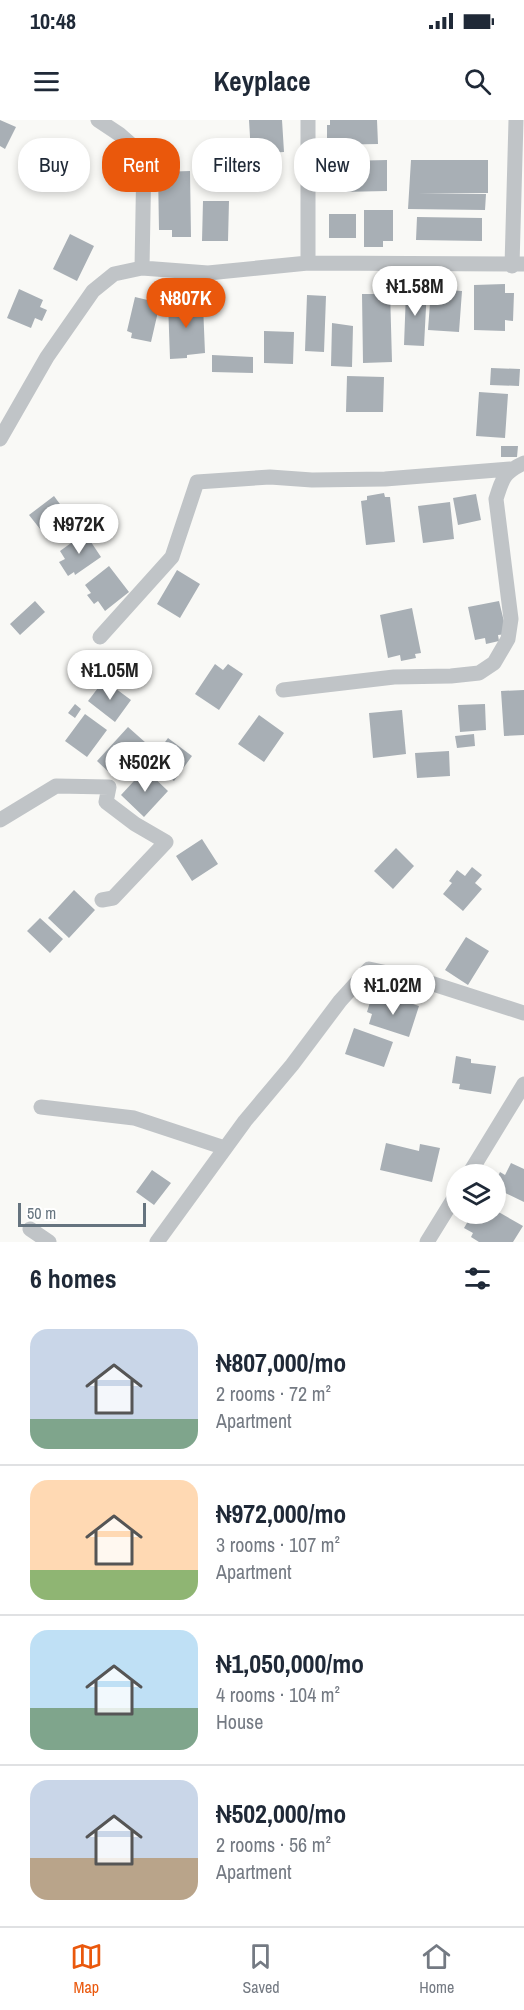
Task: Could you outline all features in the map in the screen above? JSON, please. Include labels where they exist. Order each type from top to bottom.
[{"type":"street","points":[[98,120],[119,134],[144,156],[142,268]]},
{"type":"street","points":[[308,120],[308,263]]},
{"type":"street","points":[[0,440],[47,357],[93,291],[114,274],[142,268],[208,273],[308,263],[518,265],[516,120]]},
{"type":"street","points":[[100,638],[172,557],[197,482],[270,477],[312,480],[385,479],[517,466]]},
{"type":"street","points":[[283,690],[394,677],[480,673],[494,663],[508,639],[511,619],[496,500],[501,482],[517,466]]},
{"type":"street","points":[[0,820],[56,786],[109,788],[106,801],[135,824],[166,842],[113,898],[102,900]]},
{"type":"street","points":[[157,1242],[225,1148],[340,1001],[369,969],[424,981],[524,1013]]},
{"type":"street","points":[[475,1164],[524,1084]]},
{"type":"street","points":[[41,1107],[134,1118],[225,1148]]},
{"type":"street","points":[[427,1242],[446,1211]]},
{"type":"street","points":[[30,1229],[49,1242]]},
{"type":"building","points":[[0,120],[16,127],[5,149],[0,146]]},
{"type":"building","points":[[249,120],[282,120],[284,152],[282,152],[282,138],[250,138]]},
{"type":"building","points":[[330,120],[377,120],[378,144],[370,144],[370,138],[327,138],[327,125],[330,125]]},
{"type":"building","points":[[370,160],[387,160],[387,191],[370,191]]},
{"type":"building","points":[[411,160],[488,160],[488,193],[418,193],[486,194],[485,210],[408,209]]},
{"type":"building","points":[[180,171],[190,171],[191,237],[172,237],[172,230],[159,230],[158,192],[180,192]]},
{"type":"building","points":[[203,201],[229,201],[228,241],[202,241]]},
{"type":"building","points":[[364,210],[393,210],[393,241],[383,241],[383,247],[364,247]]},
{"type":"building","points":[[329,214],[356,214],[356,238],[329,238]]},
{"type":"building","points":[[417,217],[482,218],[482,241],[416,240]]},
{"type":"building","points":[[70,234],[94,246],[77,281],[53,269]]},
{"type":"building","points":[[505,284],[505,293],[514,293],[513,321],[505,320],[505,331],[474,330],[474,285]]},
{"type":"building","points":[[413,287],[427,288],[424,346],[404,345],[406,292],[413,292]]},
{"type":"building","points":[[19,289],[43,300],[40,307],[47,310],[42,321],[35,318],[31,328],[7,318]]},
{"type":"building","points":[[431,289],[462,291],[459,332],[428,330]]},
{"type":"building","points":[[374,290],[390,290],[392,362],[363,363],[362,294],[374,294]]},
{"type":"building","points":[[307,295],[326,296],[324,352],[305,351]]},
{"type":"building","points":[[135,297],[160,303],[151,342],[131,338],[132,333],[127,331]]},
{"type":"building","points":[[173,298],[187,298],[187,304],[203,305],[205,353],[187,355],[187,358],[170,359],[168,302],[173,302]]},
{"type":"building","points":[[332,323],[353,326],[352,367],[331,366]]},
{"type":"building","points":[[264,331],[294,332],[293,364],[264,363]]},
{"type":"building","points":[[212,355],[253,357],[253,373],[212,372]]},
{"type":"building","points":[[491,368],[520,369],[519,386],[490,385]]},
{"type":"building","points":[[347,376],[384,377],[383,412],[346,412]]},
{"type":"building","points":[[479,392],[508,394],[505,438],[476,436]]},
{"type":"building","points":[[501,446],[518,446],[517,457],[501,457]]},
{"type":"building","points":[[384,493],[385,497],[390,497],[395,542],[366,545],[361,501],[367,500],[367,496]]},
{"type":"building","points":[[476,494],[481,520],[458,525],[453,498]]},
{"type":"building","points":[[54,496],[68,515],[44,534],[29,515]]},
{"type":"building","points":[[450,502],[454,539],[423,543],[418,506]]},
{"type":"building","points":[[85,533],[101,557],[75,575],[74,572],[68,576],[59,562],[65,559],[60,551]]},
{"type":"building","points":[[109,566],[129,592],[105,611],[98,601],[94,604],[87,595],[91,593],[85,585]]},
{"type":"building","points":[[177,570],[200,584],[180,618],[157,604]]},
{"type":"building","points":[[35,601],[45,612],[20,635],[10,624]]},
{"type":"building","points":[[499,601],[507,634],[498,635],[499,641],[486,644],[485,638],[475,640],[468,607]]},
{"type":"building","points":[[412,608],[421,653],[415,654],[416,658],[401,661],[400,655],[388,658],[380,615]]},
{"type":"building","points":[[215,664],[223,670],[228,664],[243,674],[219,710],[195,694]]},
{"type":"building","points":[[104,680],[131,700],[115,722],[88,701]]},
{"type":"building","points":[[524,690],[524,735],[504,736],[501,691]]},
{"type":"building","points":[[75,704],[81,709],[75,718],[68,713]]},
{"type":"building","points":[[485,704],[486,730],[460,732],[458,705]]},
{"type":"building","points":[[402,710],[406,754],[373,758],[369,713]]},
{"type":"building","points":[[85,714],[107,730],[87,757],[65,741]]},
{"type":"building","points":[[259,715],[284,733],[264,762],[238,744]]},
{"type":"building","points":[[128,727],[146,743],[115,778],[97,761]]},
{"type":"building","points":[[474,734],[475,746],[457,748],[455,736]]},
{"type":"building","points":[[168,738],[192,756],[174,781],[149,764]]},
{"type":"building","points":[[449,751],[450,776],[417,778],[415,753]]},
{"type":"building","points":[[145,769],[168,791],[144,817],[121,795]]},
{"type":"building","points":[[202,839],[218,864],[192,881],[176,856]]},
{"type":"building","points":[[396,848],[414,866],[393,889],[374,871]]},
{"type":"building","points":[[472,867],[482,875],[475,883],[482,889],[463,911],[443,894],[452,883],[449,881],[457,870],[465,876]]},
{"type":"building","points":[[74,890],[95,910],[69,938],[48,918]]},
{"type":"building","points":[[40,918],[63,939],[50,953],[27,931]]},
{"type":"building","points":[[466,937],[489,951],[468,985],[445,970]]},
{"type":"building","points":[[371,999],[395,1006],[398,999],[419,1006],[409,1037],[369,1024],[372,1014],[367,1012]]},
{"type":"building","points":[[354,1028],[393,1042],[384,1067],[345,1054]]},
{"type":"building","points":[[456,1056],[471,1059],[471,1063],[496,1066],[491,1094],[459,1089],[460,1084],[452,1083]]},
{"type":"building","points":[[386,1143],[419,1151],[420,1144],[440,1148],[432,1182],[380,1170]]},
{"type":"building","points":[[511,1163],[524,1169],[524,1202],[506,1193],[506,1173]]},
{"type":"building","points":[[152,1170],[171,1183],[154,1205],[136,1192]]},
{"type":"building","points":[[506,1216],[523,1226],[513,1242],[479,1242],[471,1237],[473,1233],[464,1228],[466,1224],[506,1224]]}]
